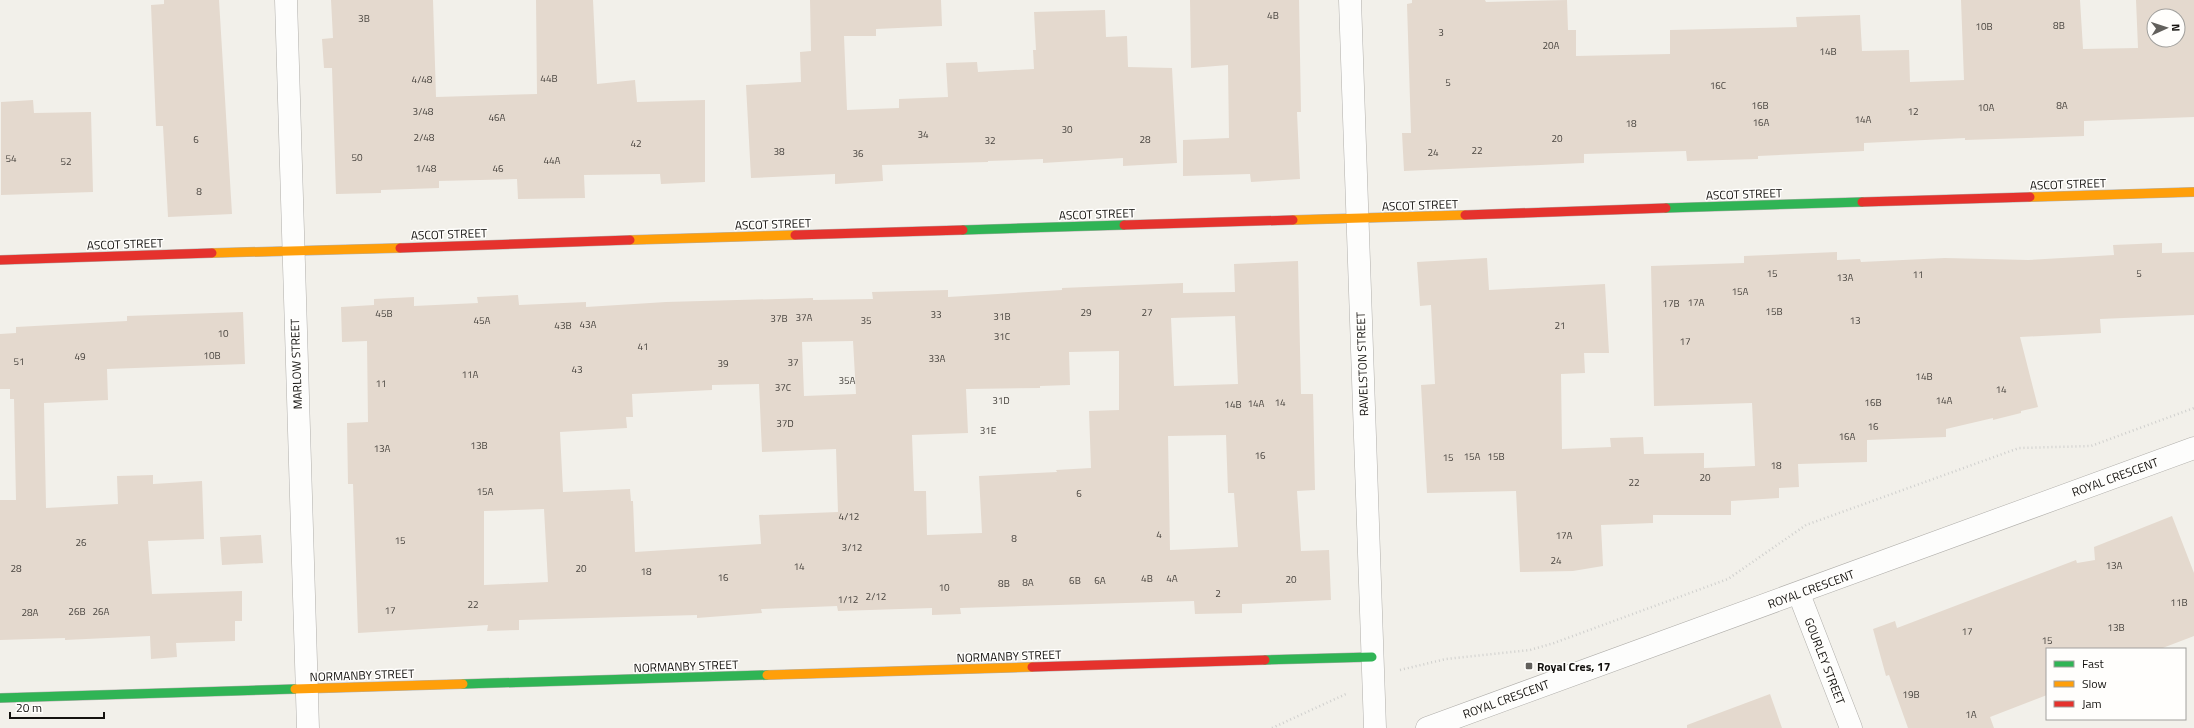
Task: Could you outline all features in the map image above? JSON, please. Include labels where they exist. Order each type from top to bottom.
[{"type":"street","name":"MARLOW STREET","points":[[286,0],[292,251],[308,728]]},
{"type":"street","name":"RAVELSTON STREET","points":[[1350,0],[1375,728]]},
{"type":"street","name":"ASCOT STREET","points":[[0,260],[2194,192]]},
{"type":"street","name":"ROYAL CRESCENT","points":[[1427,728],[1799,594],[2194,448]]},
{"type":"street","name":"GOURLEY STREET","points":[[1799,594],[1851,728]]},
{"type":"street","name":"NORMANBY STREET","points":[[0,698],[1372,657]]},
{"type":"path","points":[[1395,673],[1405,668],[1446,659],[1530,650],[1554,643],[1728,579],[1806,525],[2019,448],[2091,446],[2194,408]]},
{"type":"path","points":[[1272,728],[1349,693]]},
{"type":"building","points":[[164,0],[219,0],[232,214],[168,217],[163,126],[156,126],[151,5],[164,4]]},
{"type":"building","points":[[331,0],[433,0],[436,97],[537,94],[536,0],[593,0],[597,84],[635,80],[637,102],[705,100],[705,182],[661,184],[660,174],[584,175],[585,198],[518,199],[517,179],[439,181],[439,188],[381,190],[381,193],[336,194],[332,68],[324,68],[322,39],[333,38]]},
{"type":"building","points":[[810,0],[941,0],[942,26],[876,29],[876,36],[844,36],[847,110],[899,108],[899,99],[948,97],[946,63],[977,62],[978,72],[1034,69],[1033,50],[1036,50],[1034,12],[1105,10],[1106,37],[1127,36],[1128,67],[1172,68],[1177,163],[1123,166],[1123,158],[1043,163],[1043,159],[882,165],[883,181],[835,184],[835,174],[751,178],[746,85],[801,82],[800,52],[811,51]]},
{"type":"building","points":[[1190,0],[1299,0],[1301,112],[1297,112],[1300,179],[1251,182],[1250,174],[1183,176],[1183,140],[1229,138],[1228,65],[1191,68]]},
{"type":"building","points":[[1412,0],[1485,0],[1486,2],[1567,0],[1568,30],[1576,30],[1576,56],[1670,54],[1670,30],[1797,27],[1796,17],[1860,15],[1862,51],[1909,50],[1910,82],[1964,80],[1961,0],[2080,0],[2083,49],[2138,48],[2136,0],[2194,0],[2194,117],[2084,121],[2084,136],[1965,140],[1965,138],[1864,143],[1864,151],[1758,156],[1758,159],[1687,161],[1686,151],[1584,154],[1584,163],[1404,171],[1402,133],[1411,133],[1407,4],[1412,3]]},
{"type":"building","points":[[33,100],[34,113],[91,112],[93,192],[1,195],[1,102]]},
{"type":"building","points":[[2162,243],[2162,253],[2194,252],[2194,315],[2100,319],[2101,333],[2020,337],[2038,407],[1993,420],[1993,418],[1946,429],[1946,437],[1867,440],[1867,462],[1798,464],[1799,487],[1779,488],[1779,498],[1731,501],[1731,515],[1653,515],[1653,523],[1601,525],[1603,566],[1573,571],[1520,572],[1516,491],[1427,493],[1421,385],[1435,384],[1431,305],[1420,306],[1417,262],[1487,258],[1489,290],[1605,284],[1609,353],[1584,353],[1585,373],[1561,374],[1562,449],[1611,447],[1610,438],[1643,437],[1644,454],[1704,453],[1704,468],[1755,466],[1752,403],[1654,406],[1651,266],[1744,263],[1744,256],[1837,252],[1837,260],[1860,259],[1861,262],[1945,258],[2028,260],[2114,255],[2113,245]]},
{"type":"building","points":[[1298,261],[1301,394],[1313,394],[1315,490],[1297,491],[1301,551],[1329,550],[1331,600],[1242,604],[1242,613],[1195,614],[1194,601],[960,608],[961,614],[932,615],[932,608],[838,611],[837,606],[761,609],[762,613],[697,618],[697,615],[519,620],[519,630],[487,631],[488,625],[358,633],[353,484],[348,484],[347,423],[368,422],[367,341],[342,342],[341,307],[374,305],[374,299],[414,297],[414,306],[478,303],[477,297],[518,295],[519,305],[586,302],[586,307],[666,302],[813,298],[813,300],[873,299],[872,292],[948,290],[948,297],[1062,290],[1062,288],[1183,283],[1183,293],[1235,292],[1234,264]],"holes":[[[1235,316],[1238,384],[1174,386],[1171,318]],[[853,341],[856,394],[804,396],[802,342]],[[1119,351],[1119,410],[1089,411],[1091,468],[1056,470],[1057,472],[979,476],[982,533],[927,535],[926,491],[914,491],[912,435],[968,433],[966,389],[1040,388],[1040,386],[1070,385],[1069,352]],[[759,384],[762,452],[836,449],[838,512],[759,515],[761,544],[635,552],[633,501],[631,501],[630,489],[563,492],[560,432],[627,428],[626,417],[633,417],[632,394],[712,390],[712,385]],[[1226,435],[1228,493],[1234,493],[1238,547],[1170,550],[1168,436]],[[544,509],[548,582],[484,585],[484,511]]]},
{"type":"building","points":[[243,312],[245,364],[107,369],[108,400],[44,403],[46,508],[118,504],[117,476],[153,475],[153,484],[202,481],[204,539],[148,541],[152,594],[242,591],[242,621],[235,621],[235,641],[176,643],[177,657],[151,659],[150,636],[65,640],[65,638],[0,640],[0,500],[16,500],[14,399],[10,399],[10,389],[0,389],[0,334],[16,333],[16,327],[127,321],[127,316]]},
{"type":"building","points":[[2172,516],[2194,573],[2194,636],[2163,648],[2046,648],[2046,695],[1990,717],[1994,728],[1908,728],[1889,675],[1886,676],[1873,629],[1895,621],[1897,628],[2076,560],[2077,563],[2095,560],[2094,547]]},
{"type":"building","points":[[261,535],[263,563],[222,565],[220,537]]},
{"type":"building","points":[[1770,694],[1782,728],[1687,728],[1687,725]]},
{"type":"traffic: fast","points":[[1666,208],[1862,202]]},
{"type":"traffic: fast","points":[[963,230],[1124,225]]},
{"type":"traffic: fast","points":[[1265,660],[1372,657]]},
{"type":"traffic: fast","points":[[463,684],[767,675]]},
{"type":"traffic: fast","points":[[0,698],[295,689]]},
{"type":"traffic: slow","points":[[2030,197],[2194,192]]},
{"type":"traffic: slow","points":[[1293,220],[1465,215]]},
{"type":"traffic: slow","points":[[630,240],[795,235]]},
{"type":"traffic: slow","points":[[212,253],[400,248]]},
{"type":"traffic: slow","points":[[767,675],[1032,667]]},
{"type":"traffic: slow","points":[[295,689],[463,684]]},
{"type":"traffic: jam","points":[[1862,202],[2030,197]]},
{"type":"traffic: jam","points":[[1465,215],[1666,208]]},
{"type":"traffic: jam","points":[[1124,225],[1293,220]]},
{"type":"traffic: jam","points":[[795,235],[963,230]]},
{"type":"traffic: jam","points":[[400,248],[630,240]]},
{"type":"traffic: jam","points":[[0,260],[212,253]]},
{"type":"traffic: jam","points":[[1032,667],[1265,660]]},
{"type":"place","name":"Royal Cres, 17","points":[[1529,666]]}]
